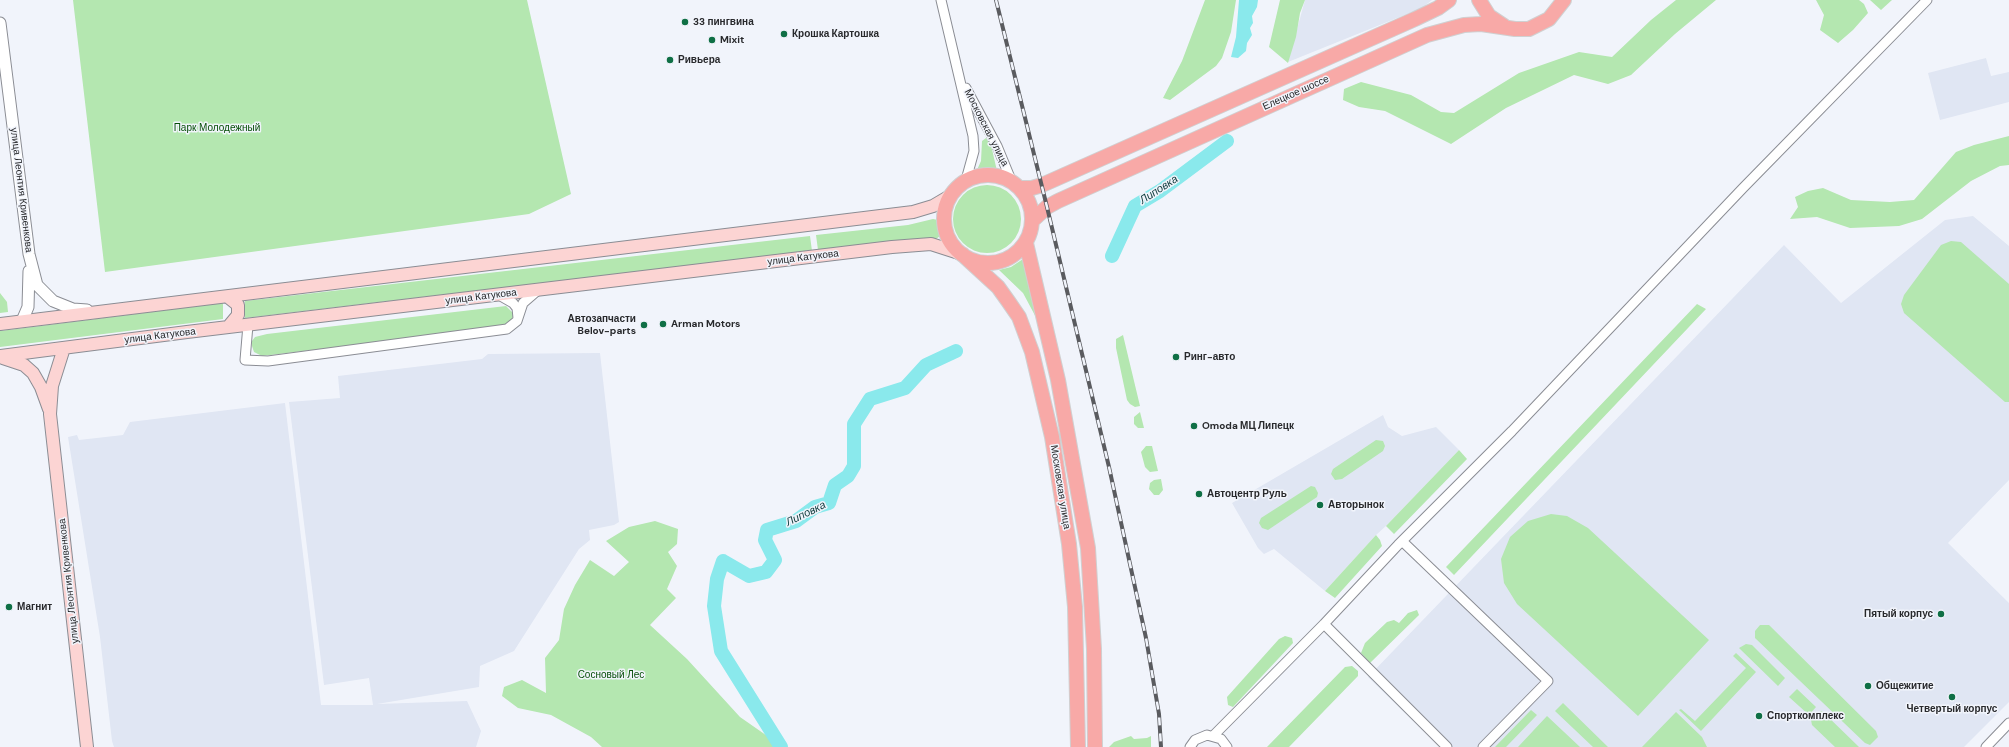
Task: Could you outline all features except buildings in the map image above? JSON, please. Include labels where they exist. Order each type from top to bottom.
[{"type":"main road","name":"Елецкое шоссе","points":[[1016,184],[1032,188],[1042,185],[1416,19],[1438,8],[1449,0]]},
{"type":"main road","points":[[1479,0],[1489,16],[1508,28]]},
{"type":"main road","name":"Елецкое шоссе","points":[[1033,220],[1047,207],[1080,190],[1427,35],[1464,25],[1482,24],[1522,30],[1536,27],[1549,19],[1561,3]]},
{"type":"main road","points":[[0,324],[912,212],[932,206],[950,196],[966,180],[985,175],[993,175],[1016,184],[1030,203],[1033,220],[1026,243],[1018,252],[1007,259],[998,262],[979,262],[962,254],[948,238],[944,226],[944,215],[950,196]]},
{"type":"main road","name":"Московская улица","points":[[1026,243],[1058,380],[1088,548],[1094,649],[1095,747]]},
{"type":"main road","name":"улица Катукова","points":[[0,357],[228,327],[931,244],[962,254]]},
{"type":"main road","name":"Московская улица","points":[[962,254],[998,287],[1019,317],[1032,352],[1052,437],[1069,544],[1075,607],[1078,747]]},
{"type":"main road","points":[[228,297],[238,305],[238,315],[228,327]]},
{"type":"main road","points":[[50,414],[52,386],[64,348]]},
{"type":"main road","points":[[0,357],[24,365],[34,374],[41,387],[50,414]]},
{"type":"main road","name":"улица Леонтия Кривенкова","points":[[50,414],[87,747]]},
{"type":"street","name":"Московская улица","points":[[940,0],[972,128],[974,151],[966,180]]},
{"type":"street","points":[[1214,735],[1324,624],[1402,541],[1512,431],[1743,188],[1927,0]]},
{"type":"street","name":"улица Леонтия Кривенкова","points":[[0,23],[29,254],[37,285],[53,301],[73,309],[100,312]]},
{"type":"street","name":"Московская улица","points":[[960,77],[1016,184]]},
{"type":"street","points":[[22,321],[28,307],[29,254]]},
{"type":"street","points":[[248,325],[245,360],[268,360],[507,329],[518,321],[523,303],[538,290]]},
{"type":"street","points":[[499,295],[508,299],[517,308],[519,315],[518,321]]},
{"type":"street","points":[[1402,541],[1548,681],[1483,747]]},
{"type":"street","points":[[1324,624],[1447,747]]},
{"type":"street","points":[[1986,747],[2009,723]]},
{"type":"street","points":[[1190,747],[1200,736],[1214,735],[1221,739],[1227,747]]},
{"type":"shaded area","points":[[1305,0],[1432,0],[1422,8],[1288,62]]},
{"type":"shaded area","points":[[1986,58],[1991,76],[2009,72],[2009,102],[1940,120],[1928,73]]},
{"type":"shaded area","points":[[1973,216],[2009,246],[2009,480],[1948,543],[2009,603],[2009,702],[1964,747],[1440,747],[1368,677],[1784,245],[1841,303],[1945,220]]},
{"type":"shaded area","points":[[600,353],[619,522],[614,525],[589,530],[590,540],[579,549],[514,651],[480,666],[479,687],[377,704],[467,701],[481,731],[476,747],[114,747],[112,741],[100,637],[68,437],[77,435],[79,440],[123,435],[130,422],[285,403],[321,705],[373,705],[369,678],[324,685],[289,402],[340,398],[338,376],[482,359],[488,354]]},
{"type":"shaded area","name":"Авторынок","points":[[1383,415],[1388,427],[1402,436],[1436,427],[1459,450],[1376,535],[1325,591],[1274,549],[1264,554],[1258,548],[1232,503]]},
{"type":"green space","name":"Парк Молодежный","points":[[73,0],[527,0],[571,194],[529,214],[105,272]]},
{"type":"green space","points":[[1205,0],[1236,0],[1231,32],[1222,58],[1216,66],[1170,100],[1163,98],[1182,61]]},
{"type":"green space","points":[[1280,0],[1305,0],[1300,13],[1296,37],[1288,63],[1269,47]]},
{"type":"green space","points":[[1676,0],[1716,0],[1675,34],[1631,75],[1608,84],[1574,75],[1506,108],[1451,144],[1385,111],[1359,107],[1343,100],[1344,89],[1361,82],[1411,95],[1441,112],[1454,113],[1519,73],[1579,52],[1612,57],[1651,20]]},
{"type":"green space","points":[[1816,0],[1859,0],[1864,4],[1868,13],[1853,30],[1838,43],[1820,30],[1824,15]]},
{"type":"green space","points":[[1870,0],[1892,0],[1881,10]]},
{"type":"green space","points":[[2009,136],[2009,165],[2000,166],[1971,181],[1922,219],[1899,226],[1850,228],[1817,217],[1790,219],[1798,207],[1795,197],[1808,191],[1823,188],[1851,200],[1890,202],[1914,200],[1956,152],[1974,145]]},
{"type":"green space","points":[[986,138],[991,145],[997,171],[976,172],[981,161],[982,141]]},
{"type":"green space","points":[[980,185],[994,185],[1006,190],[1016,200],[1021,212],[1021,226],[1016,238],[1006,248],[994,253],[980,253],[968,248],[958,238],[953,226],[953,212],[958,200],[968,190]]},
{"type":"green space","points":[[933,219],[938,220],[940,236],[936,239],[919,239],[818,250],[816,235],[908,225]]},
{"type":"green space","points":[[810,236],[812,251],[245,318],[245,301]]},
{"type":"green space","points":[[1951,241],[1961,242],[2009,284],[2009,402],[2005,402],[1904,313],[1901,304],[1904,295],[1941,245]]},
{"type":"green space","points":[[1023,259],[1039,323],[1023,293],[999,270],[1011,267]]},
{"type":"green space","points":[[0,293],[7,302],[8,312],[0,313]]},
{"type":"green space","points":[[223,303],[223,319],[0,347],[0,331]]},
{"type":"green space","points":[[1697,304],[1706,309],[1454,575],[1446,567]]},
{"type":"green space","points":[[506,306],[512,312],[513,316],[512,321],[505,327],[262,356],[254,352],[252,346],[252,341],[255,337],[267,334]]},
{"type":"green space","points":[[1123,335],[1140,406],[1135,407],[1127,400],[1116,348],[1116,339]]},
{"type":"green space","points":[[1140,412],[1144,428],[1138,428],[1134,424],[1134,417]]},
{"type":"green space","points":[[1376,440],[1383,441],[1385,446],[1383,451],[1342,479],[1335,480],[1331,474],[1333,469]]},
{"type":"green space","points":[[1146,446],[1152,446],[1158,471],[1150,472],[1145,467],[1141,452]]},
{"type":"green space","points":[[1459,450],[1467,459],[1394,534],[1386,526]]},
{"type":"green space","points":[[1161,479],[1163,490],[1159,495],[1154,495],[1149,489],[1150,483],[1154,480]]},
{"type":"green space","points":[[1311,486],[1315,487],[1318,493],[1317,497],[1268,530],[1262,528],[1259,523],[1261,518]]},
{"type":"green space","points":[[1551,514],[1567,516],[1588,528],[1709,640],[1638,716],[1517,604],[1504,583],[1501,559],[1510,537],[1528,521]]},
{"type":"green space","name":"Сосновый Лес","points":[[655,521],[678,529],[677,544],[668,552],[677,566],[667,589],[676,598],[650,625],[687,659],[740,717],[783,747],[602,747],[591,737],[551,715],[518,708],[502,696],[504,687],[522,680],[546,693],[545,658],[559,640],[564,609],[575,585],[590,560],[614,576],[629,562],[606,541],[629,527]]},
{"type":"green space","points":[[1376,535],[1382,546],[1335,598],[1325,591]]},
{"type":"green space","points":[[1417,610],[1419,615],[1370,663],[1361,653],[1365,643],[1387,622],[1394,620],[1399,623],[1408,613]]},
{"type":"green space","points":[[1760,625],[1769,625],[1876,731],[1878,737],[1870,745],[1865,743],[1755,638],[1755,631]]},
{"type":"green space","points":[[1285,636],[1292,638],[1293,643],[1233,707],[1228,705],[1227,697],[1279,639]]},
{"type":"green space","points":[[1746,644],[1752,645],[1785,678],[1778,686],[1739,648]]},
{"type":"green space","points":[[1736,653],[1756,672],[1701,731],[1679,710],[1681,709],[1695,721],[1746,668],[1733,656]]},
{"type":"green space","points":[[1352,666],[1358,671],[1358,676],[1289,747],[1267,747],[1345,667]]},
{"type":"green space","points":[[1797,689],[1816,707],[1809,715],[1789,697]]},
{"type":"green space","points":[[1563,703],[1608,747],[1593,747],[1555,711]]},
{"type":"green space","points":[[1531,710],[1537,715],[1506,747],[1495,747]]},
{"type":"green space","points":[[1821,711],[1859,747],[1835,747],[1812,725],[1811,720]]},
{"type":"green space","points":[[1676,712],[1702,737],[1707,747],[1642,747]]},
{"type":"green space","points":[[1547,716],[1580,747],[1518,747]]},
{"type":"green space","points":[[1131,736],[1134,739],[1147,738],[1151,736],[1151,747],[1109,747],[1114,742]]},
{"type":"water","points":[[1239,0],[1258,0],[1257,7],[1252,16],[1253,23],[1250,28],[1252,35],[1247,43],[1246,51],[1238,58],[1231,57],[1236,37]]},
{"type":"waterway","name":"Липовка","points":[[1112,256],[1135,206],[1160,191],[1227,141]]},
{"type":"waterway","name":"Липовка","points":[[781,747],[721,651],[714,606],[717,579],[723,561],[749,576],[766,572],[775,560],[765,540],[767,530],[796,521],[815,507],[829,503],[835,485],[848,476],[854,466],[854,424],[870,399],[905,388],[926,365],[956,351]]},
{"type":"railway","points":[[996,0],[1109,467],[1146,638],[1159,714],[1161,747]]},
{"type":"place","name":"33 пингвина","points":[[685,22]]},
{"type":"place","name":"Крошка Картошка","points":[[784,34]]},
{"type":"place","name":"Mixit","points":[[712,40]]},
{"type":"place","name":"Ривьера","points":[[670,60]]},
{"type":"place","name":"Arman Motors","points":[[663,324]]},
{"type":"place","name":"Автозапчасти Belov-parts","points":[[644,325]]},
{"type":"place","name":"Ринг-авто","points":[[1176,357]]},
{"type":"place","name":"Omoda МЦ Липецк","points":[[1194,426]]},
{"type":"place","name":"Автоцентр Руль","points":[[1199,494]]},
{"type":"place","name":"Авторынок","points":[[1320,505]]},
{"type":"place","name":"Магнит","points":[[9,607]]},
{"type":"place","name":"Пятый корпус","points":[[1941,614]]},
{"type":"place","name":"Общежитие","points":[[1868,686]]},
{"type":"place","name":"Четвертый корпус","points":[[1952,697]]},
{"type":"place","name":"Спорткомплекс","points":[[1759,716]]}]
